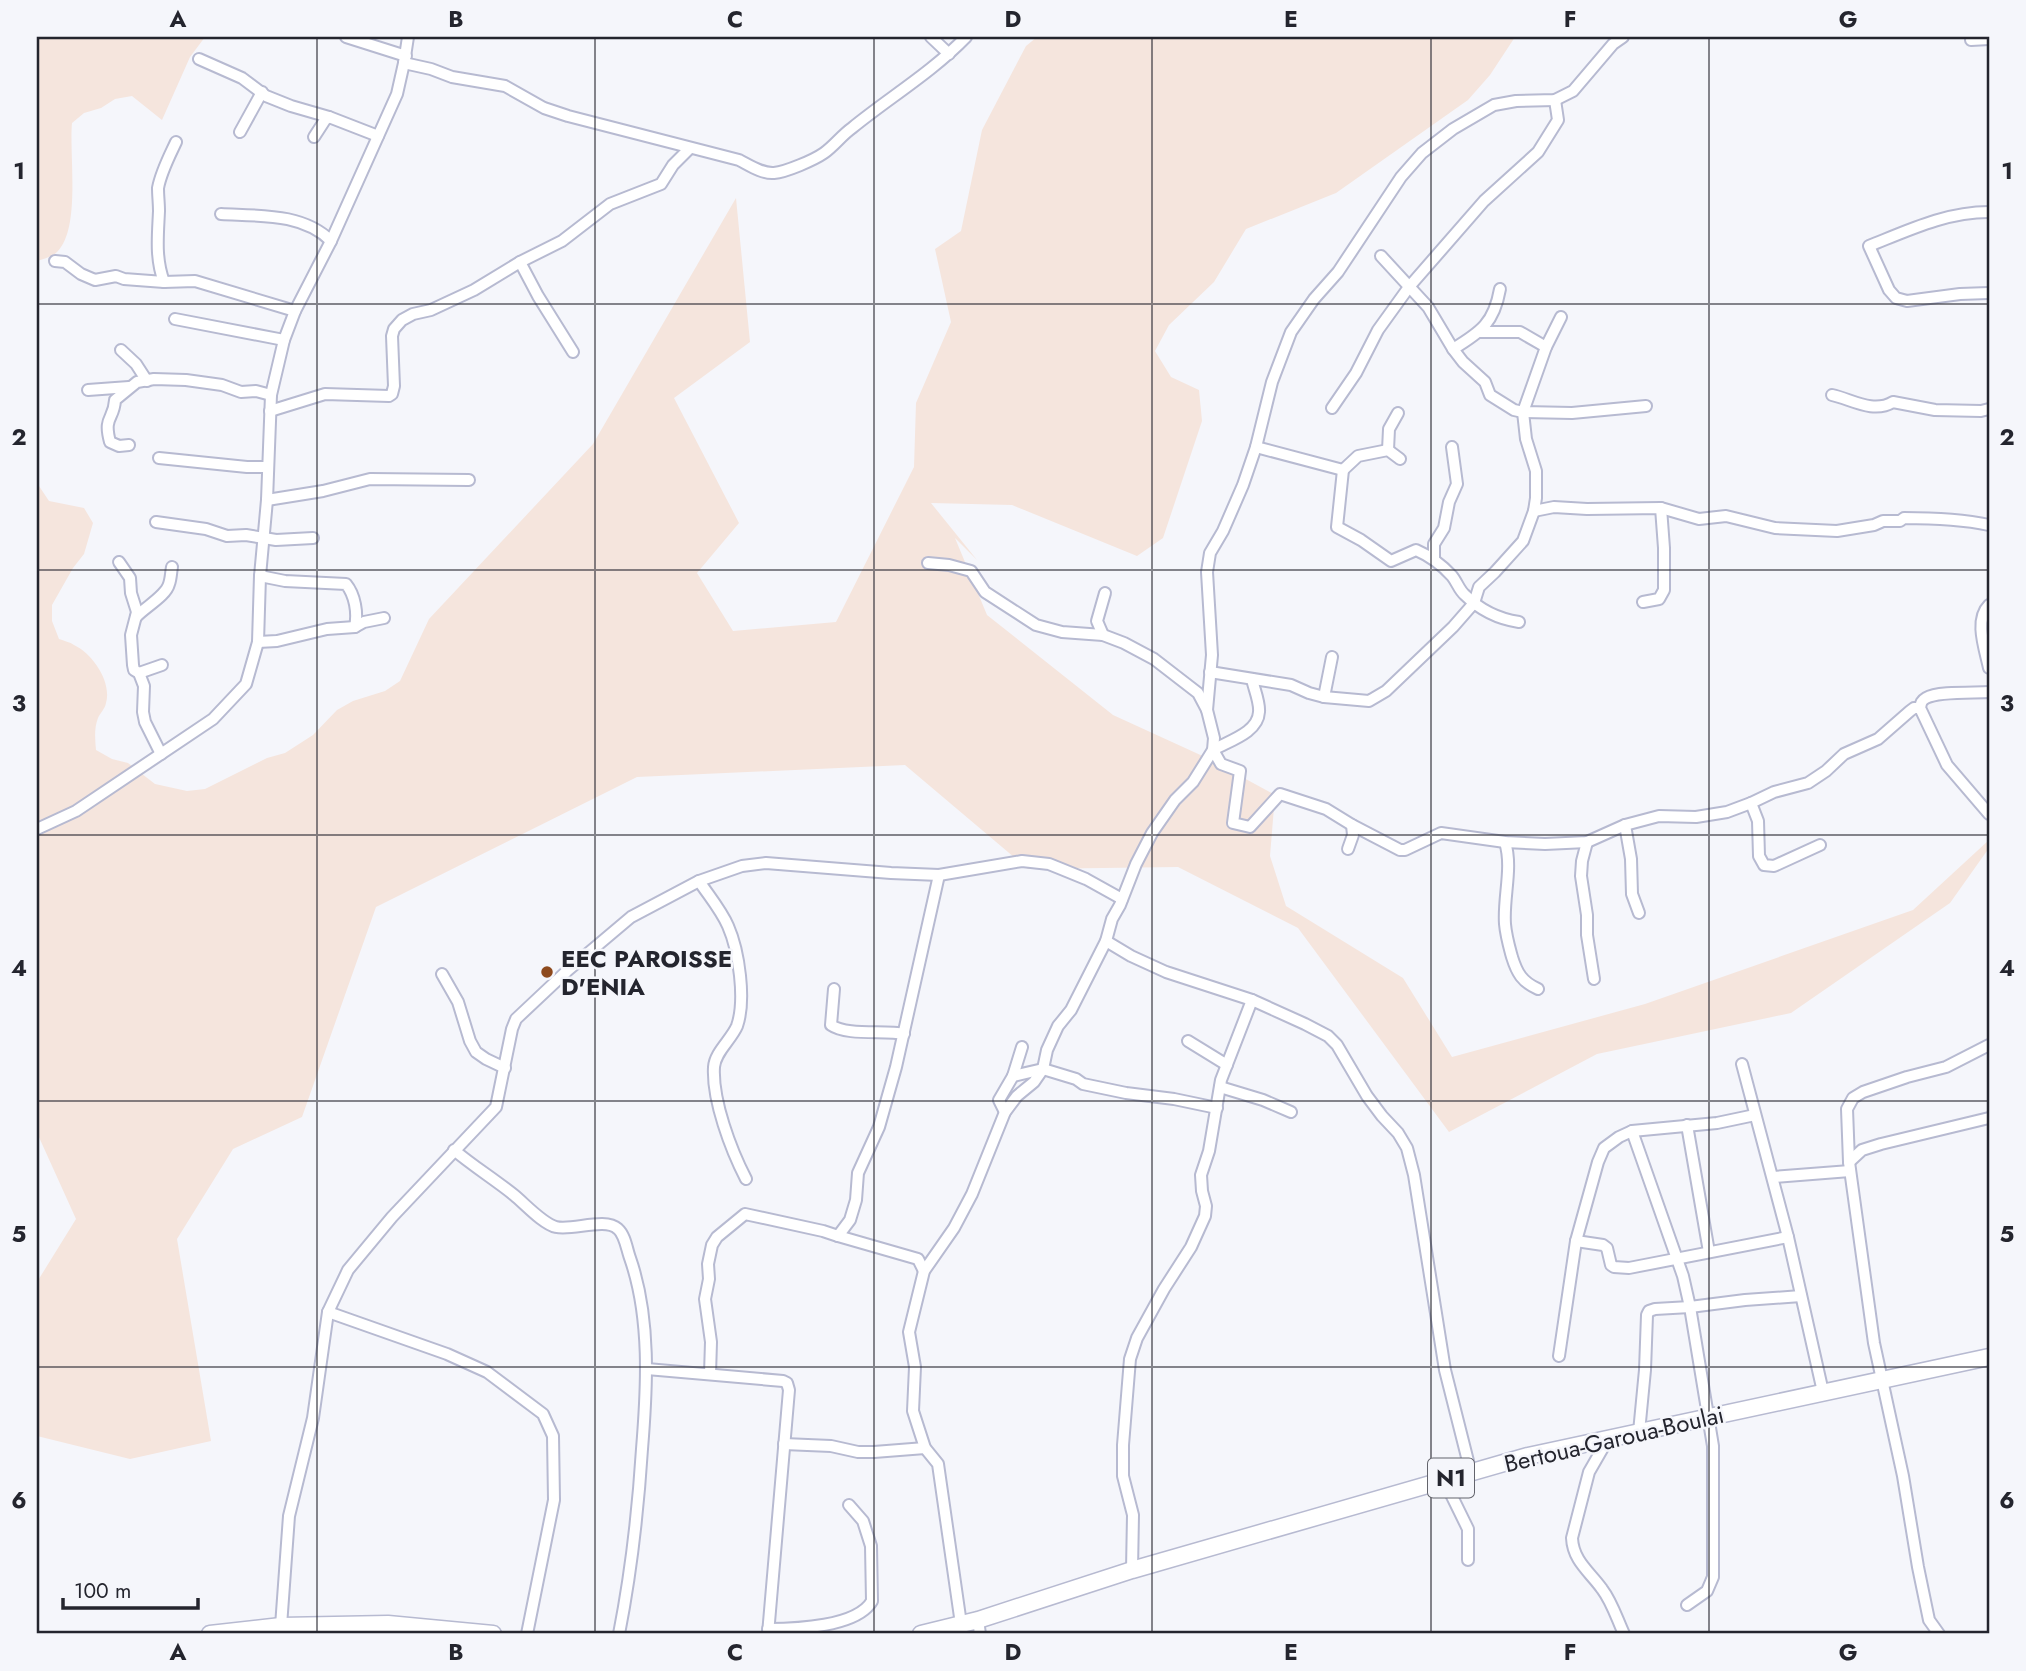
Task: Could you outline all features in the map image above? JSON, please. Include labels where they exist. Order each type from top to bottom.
[{"type":"highway","name":"Bertoua-Garoua-Boulai","points":[[921,1634],[973,1626],[1132,1570],[1528,1456],[1989,1357]]},
{"type":"highway","points":[[210,1634],[281,1626],[388,1624],[493,1634]]},
{"type":"street","points":[[346,37],[452,77],[505,86],[544,108],[568,116],[738,160],[763,172],[773,173],[823,154],[852,127],[902,92],[966,37]]},
{"type":"street","points":[[37,829],[76,811],[213,719],[246,684],[258,642],[271,395],[284,340],[295,311],[331,241],[397,94],[408,37]]},
{"type":"street","points":[[931,37],[949,54]]},
{"type":"street","points":[[1207,710],[1212,655],[1207,572],[1210,553],[1244,485],[1272,382],[1291,332],[1314,299],[1338,272],[1401,177],[1422,153],[1453,129],[1494,105],[1516,101],[1555,100],[1573,91],[1623,37]]},
{"type":"street","points":[[1971,40],[1989,39]]},
{"type":"street","points":[[199,59],[242,78],[266,96],[379,136]]},
{"type":"street","points":[[240,132],[261,92]]},
{"type":"street","points":[[1332,408],[1356,373],[1378,330],[1409,287],[1484,201],[1538,152],[1558,120],[1555,100]]},
{"type":"street","points":[[314,137],[329,117]]},
{"type":"street","points":[[164,282],[159,267],[156,236],[158,188],[176,142]]},
{"type":"street","points":[[270,411],[325,394],[389,396],[394,386],[392,336],[402,320],[474,290],[562,241],[610,204],[661,184],[673,165],[690,148]]},
{"type":"street","points":[[1989,212],[1969,212],[1938,219],[1869,246],[1889,290],[1896,298],[1908,301],[1989,293]]},
{"type":"street","points":[[221,214],[293,220],[325,235],[331,241]]},
{"type":"street","points":[[1381,256],[1428,307],[1452,349],[1485,382],[1490,395],[1514,410],[1573,413],[1646,406]]},
{"type":"street","points":[[55,261],[65,262],[95,280],[116,276],[164,282],[195,281],[295,311]]},
{"type":"street","points":[[520,262],[573,352]]},
{"type":"street","points":[[1452,349],[1480,332],[1497,308],[1500,289]]},
{"type":"street","points":[[1210,672],[1291,685],[1324,697],[1369,701],[1386,691],[1453,627],[1474,603],[1479,587],[1523,541],[1534,511],[1536,471],[1526,439],[1523,412],[1546,347],[1561,317]]},
{"type":"street","points":[[175,319],[284,340]]},
{"type":"street","points":[[1480,332],[1520,332],[1546,347]]},
{"type":"street","points":[[121,351],[136,364],[147,381]]},
{"type":"street","points":[[129,445],[119,446],[110,442],[106,427],[115,410],[115,400],[137,382],[186,380],[222,385],[241,392],[256,391],[271,395]]},
{"type":"street","points":[[88,390],[129,387]]},
{"type":"street","points":[[1832,395],[1878,407],[1893,402],[1935,410],[1989,409]]},
{"type":"street","points":[[1388,450],[1389,429],[1398,413]]},
{"type":"street","points":[[1256,447],[1343,470]]},
{"type":"street","points":[[1452,447],[1457,484],[1449,502],[1444,528],[1434,544],[1434,558],[1463,594],[1474,603],[1499,619],[1519,622]]},
{"type":"street","points":[[1388,450],[1400,460]]},
{"type":"street","points":[[1388,450],[1358,456],[1343,470],[1337,527],[1391,561],[1416,550],[1434,558]]},
{"type":"street","points":[[159,458],[268,467]]},
{"type":"street","points":[[267,500],[323,491],[370,479],[469,480]]},
{"type":"street","points":[[1534,511],[1554,506],[1587,509],[1661,508],[1699,519],[1726,516],[1775,528],[1837,531],[1904,519],[1941,518],[1989,525]]},
{"type":"street","points":[[1643,602],[1659,599],[1664,590],[1661,508]]},
{"type":"street","points":[[156,522],[193,527],[228,536],[276,540],[313,538]]},
{"type":"street","points":[[119,562],[130,578],[136,617]]},
{"type":"street","points":[[928,563],[971,571],[985,592],[1036,625],[1062,632],[1103,635],[1154,659],[1198,693],[1207,710],[1214,738],[1213,750],[1193,782],[1175,800],[1152,833],[1112,919],[1107,941],[1070,1010],[1058,1026],[1047,1050],[1043,1069],[1005,1112],[972,1194],[954,1228],[924,1270],[909,1332],[915,1367],[913,1411],[925,1448],[938,1464],[973,1626]]},
{"type":"street","points":[[160,754],[145,722],[144,686],[139,673],[132,665],[131,635],[136,617],[169,587],[172,567]]},
{"type":"street","points":[[260,576],[346,584],[354,596],[355,627]]},
{"type":"street","points":[[1103,635],[1097,621],[1105,593]]},
{"type":"street","points":[[1989,605],[1983,610],[1981,625],[1989,668]]},
{"type":"street","points":[[258,642],[277,641],[327,629],[355,627],[364,622],[384,618]]},
{"type":"street","points":[[1324,697],[1332,657]]},
{"type":"street","points":[[139,673],[162,665]]},
{"type":"street","points":[[1213,750],[1256,724],[1260,711],[1252,679]]},
{"type":"street","points":[[1989,692],[1926,697],[1920,708],[1947,765],[1989,814]]},
{"type":"street","points":[[1213,750],[1220,764],[1240,771],[1233,823],[1250,827],[1280,794],[1326,809],[1400,850],[1441,833],[1505,842],[1587,842],[1625,825],[1659,816],[1696,817],[1727,812],[1774,792],[1808,783],[1826,772],[1844,754],[1878,739],[1914,708],[1920,708]]},
{"type":"street","points":[[1751,803],[1758,821],[1759,856],[1764,865],[1774,866],[1820,845]]},
{"type":"street","points":[[1348,849],[1353,835],[1352,825]]},
{"type":"street","points":[[1625,825],[1631,859],[1632,894],[1639,913]]},
{"type":"street","points":[[1505,842],[1508,857],[1505,918],[1507,940],[1518,974],[1528,985],[1538,989]]},
{"type":"street","points":[[1587,842],[1581,876],[1594,979]]},
{"type":"street","points":[[281,1626],[289,1516],[313,1418],[328,1312],[348,1270],[393,1217],[496,1107],[516,1019],[567,971],[631,917],[699,881],[742,866],[766,863],[939,875],[1022,861],[1049,864],[1086,879],[1122,899]]},
{"type":"street","points":[[838,1236],[850,1220],[856,1200],[858,1173],[879,1127],[896,1067],[939,875]]},
{"type":"street","points":[[699,881],[729,929],[740,980],[741,1008],[738,1023],[718,1055],[714,1069],[720,1113],[746,1180]]},
{"type":"street","points":[[1107,941],[1131,956],[1166,972],[1252,1000],[1328,1036],[1337,1045],[1367,1096],[1398,1133],[1407,1148],[1414,1175],[1445,1370],[1471,1473]]},
{"type":"street","points":[[442,974],[458,1002],[476,1052],[505,1068]]},
{"type":"street","points":[[834,989],[831,1025],[835,1028],[904,1033]]},
{"type":"street","points":[[1132,1570],[1133,1515],[1123,1476],[1130,1359],[1137,1338],[1191,1247],[1205,1216],[1202,1175],[1209,1152],[1220,1087],[1252,1000]]},
{"type":"street","points":[[1188,1041],[1227,1065]]},
{"type":"street","points":[[1940,1634],[1929,1620],[1874,1343],[1849,1167],[1847,1109],[1853,1098],[1863,1092],[1946,1067],[1989,1045]]},
{"type":"street","points":[[1005,1112],[999,1100],[1013,1076],[1022,1047]]},
{"type":"street","points":[[1742,1064],[1788,1237],[1823,1392]]},
{"type":"street","points":[[1013,1076],[1043,1069],[1076,1079],[1083,1084],[1217,1108]]},
{"type":"street","points":[[1220,1087],[1291,1112]]},
{"type":"street","points":[[1559,1356],[1576,1241],[1604,1148],[1632,1131],[1717,1123],[1755,1115]]},
{"type":"street","points":[[1773,1177],[1849,1167],[1862,1150],[1989,1118]]},
{"type":"street","points":[[1687,1125],[1709,1252]]},
{"type":"street","points":[[1632,1131],[1683,1276],[1713,1446],[1713,1577],[1707,1591],[1687,1605]]},
{"type":"street","points":[[454,1150],[550,1225],[558,1228],[606,1224],[615,1226],[621,1232],[634,1269],[647,1369],[638,1509],[630,1579],[619,1634]]},
{"type":"street","points":[[710,1374],[711,1342],[705,1299],[712,1245],[717,1237],[745,1214],[823,1231],[918,1259],[924,1270]]},
{"type":"street","points":[[1576,1241],[1603,1245],[1607,1248],[1611,1265],[1629,1268],[1788,1237]]},
{"type":"street","points":[[1639,1432],[1649,1311],[1655,1308],[1801,1296]]},
{"type":"street","points":[[328,1312],[447,1354],[487,1372],[543,1413],[553,1436],[554,1500],[527,1634]]},
{"type":"street","points":[[647,1369],[783,1381],[787,1384],[789,1390],[785,1444],[768,1632],[815,1628],[869,1607],[872,1601],[871,1546],[863,1521],[849,1505]]},
{"type":"street","points":[[1608,1439],[1589,1472],[1572,1538],[1573,1549],[1581,1564],[1604,1590],[1624,1634]]},
{"type":"street","points":[[785,1444],[831,1446],[858,1452],[925,1448]]},
{"type":"street","points":[[1444,1480],[1468,1529],[1468,1560]]},
{"type":"shaded area","points":[[37,37],[205,37],[190,57],[162,120],[132,96],[115,99],[101,108],[84,113],[72,123],[72,210],[69,227],[57,252],[37,261]]},
{"type":"shaded area","points":[[1037,37],[1515,37],[1490,75],[1468,100],[1336,193],[1246,229],[1214,282],[1169,325],[1155,351],[1171,377],[1199,390],[1202,421],[1163,538],[1137,556],[1012,505],[931,503],[977,560],[955,538],[987,615],[1113,715],[1207,758],[1275,795],[1270,856],[1286,906],[1403,978],[1452,1057],[1645,1004],[1913,910],[1989,840],[1989,848],[1950,903],[1791,1013],[1597,1054],[1449,1132],[1298,928],[1178,867],[1028,869],[905,765],[637,777],[376,907],[302,1117],[233,1149],[177,1239],[211,1441],[130,1459],[37,1436],[37,1282],[76,1219],[38,1135],[37,1124],[37,483],[49,501],[84,508],[93,523],[84,554],[52,605],[52,621],[59,639],[88,655],[104,678],[107,695],[96,726],[96,750],[112,759],[128,763],[155,784],[187,791],[205,789],[267,758],[285,753],[313,735],[337,710],[353,701],[385,691],[400,681],[429,619],[593,444],[736,198],[750,342],[674,398],[739,523],[697,573],[733,631],[836,622],[914,467],[916,403],[951,322],[935,249],[961,231],[982,130],[1026,46]]},
{"type":"place","name":"EEC PAROISSE D'ENIA","points":[[547,972]]}]
